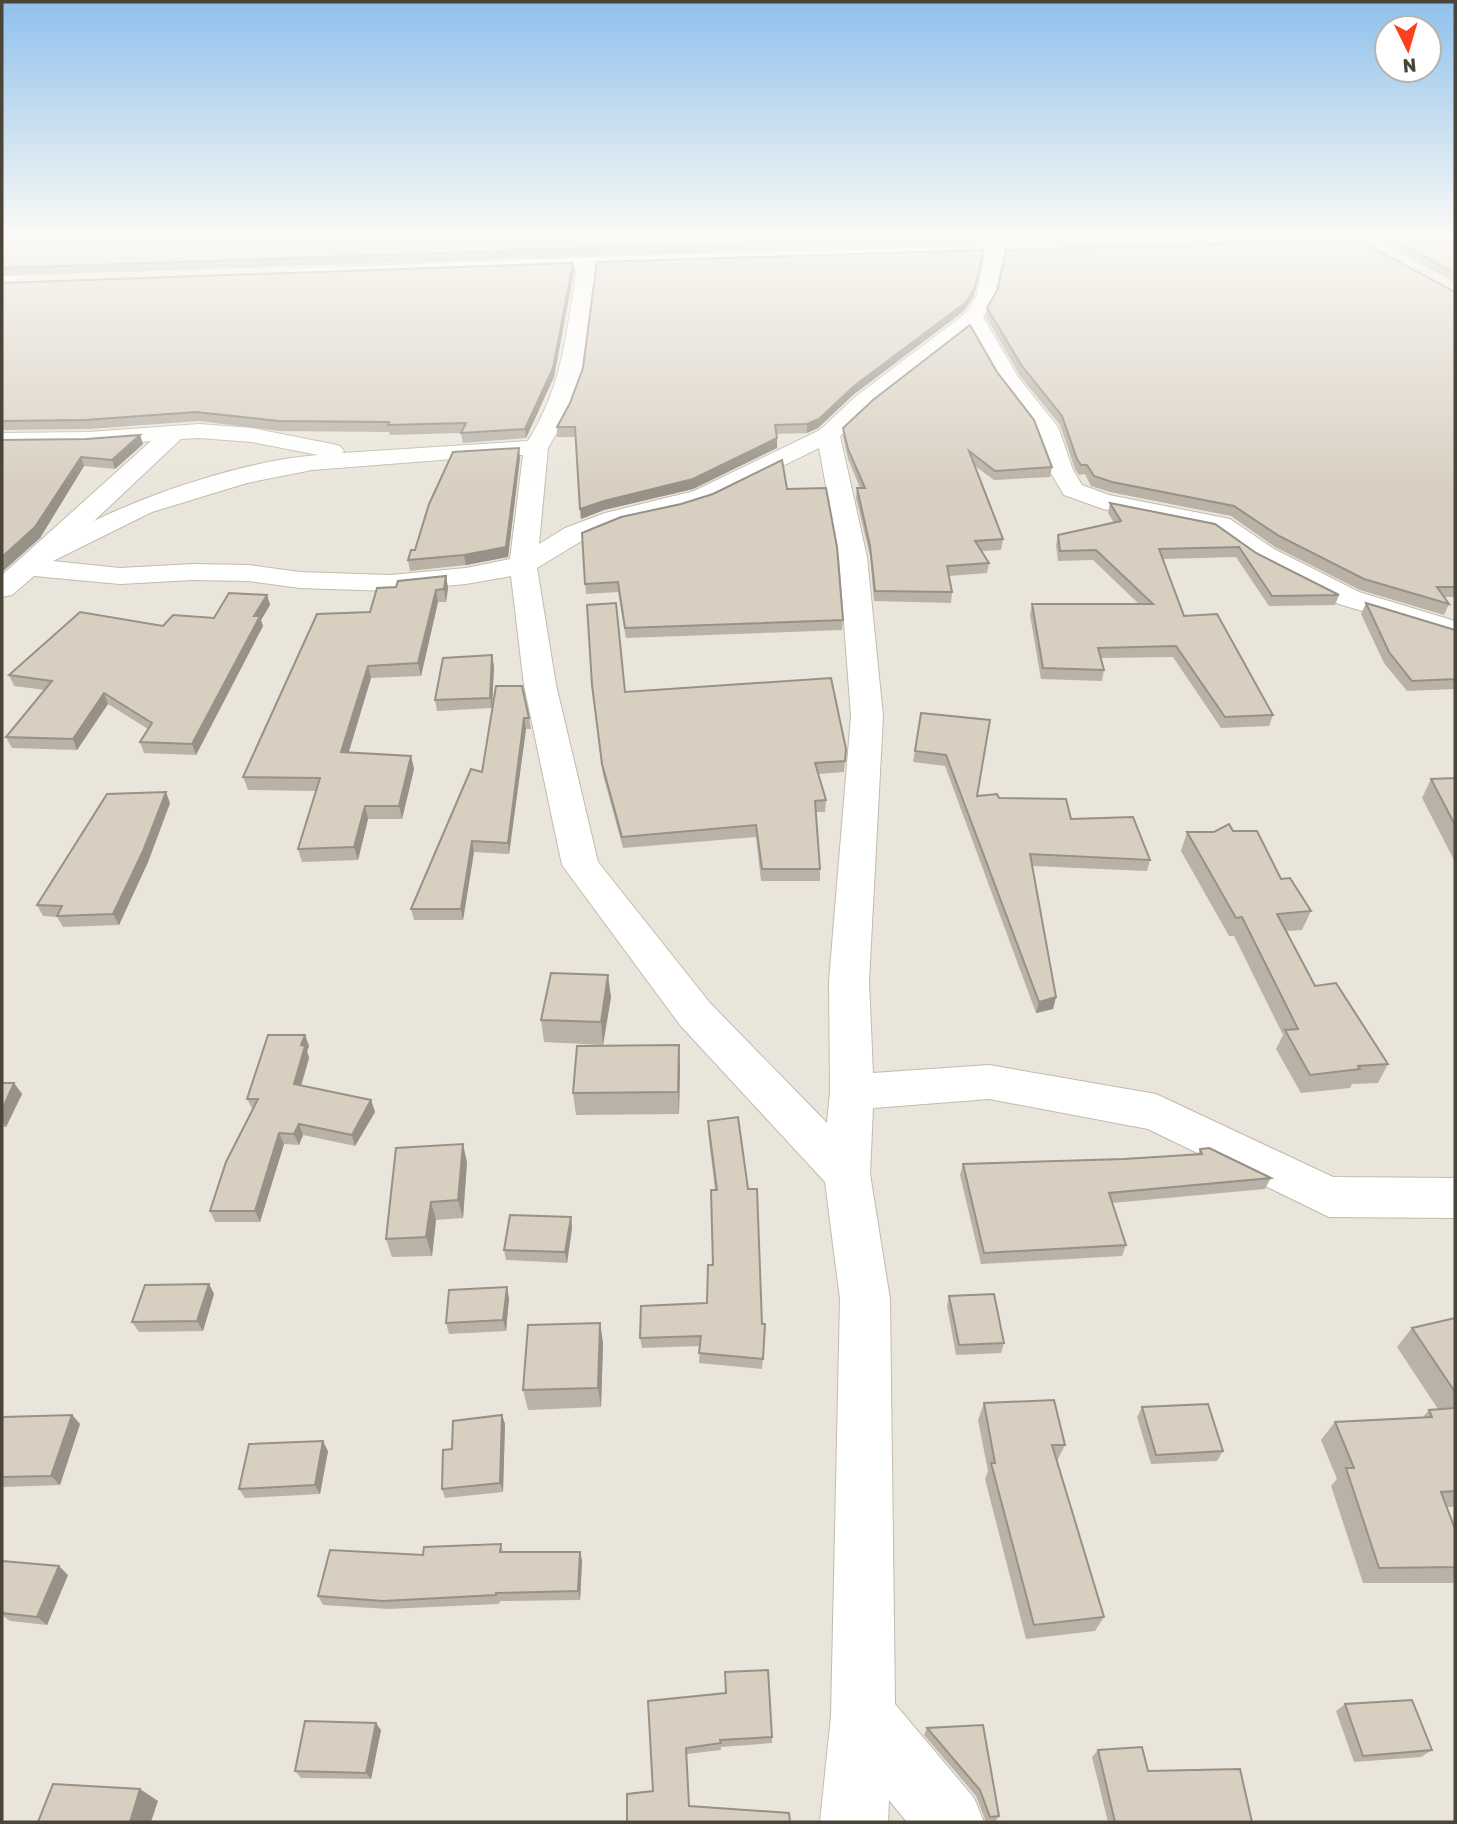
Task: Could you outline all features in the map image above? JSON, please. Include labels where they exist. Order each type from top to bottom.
[{"type":"street","points":[[579,318],[570,376],[558,411],[536,448],[523,565],[540,685],[580,866],[695,1014],[847,1174]]},
{"type":"street","points":[[34,562],[120,576],[234,573],[300,580],[390,583],[466,576],[523,565],[574,534],[614,518],[673,506],[703,496],[828,435],[863,402],[972,318]]},
{"type":"street","points":[[974,318],[1009,379],[1046,427],[1061,470],[1073,490],[1103,501],[1221,525],[1264,555],[1349,598],[1455,630]]},
{"type":"street","points":[[2,440],[89,439],[199,431],[252,435],[319,450],[376,457]]},
{"type":"street","points":[[2,589],[174,433]]},
{"type":"street","points":[[828,435],[853,557],[867,716],[849,982],[852,1092],[847,1174],[865,1299],[863,1716],[854,1822]]},
{"type":"street","points":[[34,562],[143,507],[242,477],[312,463],[536,448]]},
{"type":"street","points":[[852,1092],[989,1082],[1156,1112],[1329,1197],[1455,1198]]},
{"type":"street","points":[[863,1716],[950,1822]]},
{"type":"shaded area","points":[[2,318],[1455,318],[1455,1822],[2,1822]]},
{"type":"building","points":[[2,318],[563,318],[553,368],[525,429],[461,433],[466,423],[388,425],[389,422],[278,421],[196,412],[85,420],[2,421]]},
{"type":"building","points":[[590,318],[945,318],[854,386],[819,419],[807,424],[775,425],[777,438],[693,479],[580,509],[575,427],[557,427],[570,403],[583,368]]},
{"type":"building","points":[[993,318],[1455,318],[1455,587],[1437,587],[1449,604],[1364,579],[1279,536],[1234,506],[1094,476],[1087,465],[1081,465],[1077,459],[1062,416],[1022,366]]},
{"type":"building","points":[[970,325],[997,372],[1034,420],[1052,467],[995,471],[969,451],[1003,539],[975,541],[989,563],[947,566],[952,592],[875,591],[870,546],[857,488],[865,488],[848,449],[843,428],[873,400]]},
{"type":"building","points":[[140,435],[112,460],[81,457],[35,527],[2,557],[2,440]]},
{"type":"building","points":[[519,448],[506,547],[464,555],[408,560],[411,550],[415,550],[429,504],[453,452]]},
{"type":"building","points":[[782,460],[787,489],[826,488],[837,547],[843,620],[625,628],[618,582],[585,584],[582,533],[621,517],[713,494]]},
{"type":"building","points":[[1110,503],[1215,524],[1256,553],[1339,595],[1272,596],[1239,547],[1159,549],[1184,616],[1217,614],[1273,715],[1225,717],[1176,646],[1098,648],[1104,670],[1043,668],[1032,604],[1153,604],[1096,550],[1060,551],[1058,535],[1121,521]]},
{"type":"building","points":[[446,576],[444,589],[436,590],[418,663],[368,666],[341,752],[411,756],[399,806],[365,806],[354,847],[298,849],[320,778],[243,777],[317,614],[370,612],[377,588],[396,587],[398,581]]},
{"type":"building","points":[[229,593],[267,595],[254,616],[260,616],[192,744],[140,742],[152,723],[104,693],[73,739],[6,737],[52,681],[9,675],[80,612],[163,626],[173,615],[214,618]]},
{"type":"building","points":[[616,603],[625,692],[831,678],[846,749],[845,761],[815,763],[826,800],[815,801],[820,869],[762,869],[756,825],[622,837],[602,764],[592,685],[587,605]]},
{"type":"building","points":[[1366,603],[1455,630],[1455,679],[1412,681],[1389,652]]},
{"type":"building","points":[[492,655],[490,698],[435,700],[443,658]]},
{"type":"building","points":[[496,686],[522,686],[529,718],[524,718],[508,843],[472,841],[461,909],[411,909],[471,769],[482,772]]},
{"type":"building","points":[[921,713],[990,720],[977,796],[997,794],[999,798],[1066,799],[1071,819],[1133,817],[1150,860],[1030,854],[1056,997],[1039,1002],[946,755],[915,751]]},
{"type":"building","points":[[1455,778],[1455,825],[1431,779]]},
{"type":"building","points":[[166,792],[143,851],[113,914],[57,916],[62,906],[37,905],[107,794]]},
{"type":"building","points":[[1229,824],[1233,831],[1257,831],[1281,879],[1290,878],[1311,911],[1277,914],[1315,986],[1336,983],[1388,1064],[1358,1066],[1360,1069],[1310,1075],[1285,1030],[1298,1029],[1242,917],[1236,918],[1187,832],[1214,832]]},
{"type":"building","points":[[551,973],[608,975],[601,1022],[541,1020]]},
{"type":"building","points":[[268,1035],[305,1035],[301,1045],[305,1046],[294,1084],[371,1100],[352,1135],[299,1124],[294,1134],[279,1133],[255,1211],[210,1211],[226,1162],[258,1099],[247,1099]]},
{"type":"building","points":[[679,1045],[678,1092],[573,1093],[577,1046]]},
{"type":"building","points":[[2,1083],[14,1083],[2,1110]]},
{"type":"building","points":[[738,1117],[748,1189],[757,1189],[762,1324],[765,1324],[763,1359],[699,1353],[701,1336],[640,1338],[641,1306],[707,1303],[708,1265],[713,1265],[711,1190],[717,1190],[708,1121]]},
{"type":"building","points":[[463,1144],[458,1200],[431,1202],[426,1237],[386,1239],[396,1148]]},
{"type":"building","points":[[1209,1148],[1271,1178],[1109,1193],[1126,1245],[984,1253],[963,1164],[1202,1154],[1200,1149]]},
{"type":"building","points":[[510,1215],[571,1217],[565,1252],[504,1250]]},
{"type":"building","points":[[209,1284],[197,1321],[132,1322],[145,1285]]},
{"type":"building","points":[[507,1287],[503,1320],[446,1323],[449,1290]]},
{"type":"building","points":[[994,1294],[1004,1343],[959,1345],[949,1296]]},
{"type":"building","points":[[1455,1318],[1455,1392],[1412,1328]]},
{"type":"building","points":[[600,1323],[598,1388],[523,1390],[528,1325]]},
{"type":"building","points":[[1054,1400],[1065,1445],[1052,1445],[1104,1617],[1034,1625],[991,1463],[995,1463],[984,1403]]},
{"type":"building","points":[[1208,1404],[1223,1451],[1156,1455],[1142,1407]]},
{"type":"building","points":[[1455,1408],[1455,1491],[1441,1492],[1455,1529],[1455,1567],[1379,1568],[1346,1468],[1354,1468],[1335,1422],[1432,1417],[1429,1410]]},
{"type":"building","points":[[72,1415],[51,1476],[2,1477],[3,1417]]},
{"type":"building","points":[[502,1415],[500,1483],[442,1489],[443,1450],[452,1449],[453,1421]]},
{"type":"building","points":[[323,1441],[315,1485],[239,1489],[249,1444]]},
{"type":"building","points":[[501,1544],[500,1552],[580,1552],[578,1591],[496,1593],[383,1601],[318,1596],[330,1550],[423,1555],[424,1547]]},
{"type":"building","points":[[2,1561],[59,1566],[37,1617],[2,1613]]},
{"type":"building","points":[[768,1670],[772,1737],[720,1740],[721,1743],[686,1748],[689,1806],[789,1813],[790,1822],[627,1822],[627,1794],[653,1791],[648,1701],[726,1693],[725,1672]]},
{"type":"building","points":[[1412,1700],[1432,1750],[1363,1756],[1345,1704]]},
{"type":"building","points":[[305,1721],[376,1723],[366,1773],[295,1771]]},
{"type":"building","points":[[983,1725],[999,1816],[990,1817],[980,1790],[927,1728]]},
{"type":"building","points":[[1142,1747],[1148,1771],[1240,1769],[1252,1822],[1115,1822],[1098,1750]]},
{"type":"building","points":[[53,1784],[140,1789],[130,1822],[38,1822]]}]
